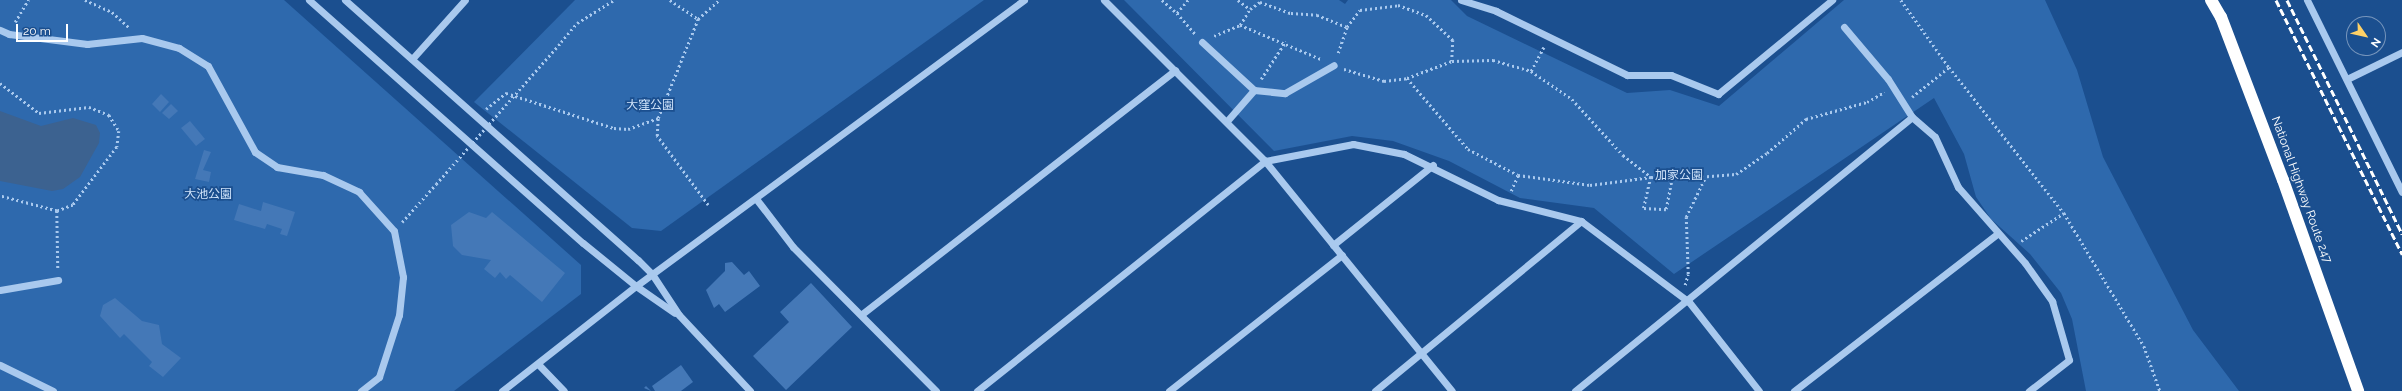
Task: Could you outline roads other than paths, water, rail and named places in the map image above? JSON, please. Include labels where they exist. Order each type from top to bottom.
[{"type":"highway","name":"National Highway Route 247","points":[[2211,0],[2221,16],[2283,180],[2358,391]]},
{"type":"street","points":[[308,0],[636,286],[679,315]]},
{"type":"street","points":[[345,0],[652,274],[679,315],[750,391]]},
{"type":"street","points":[[412,59],[465,0]]},
{"type":"street","points":[[502,391],[652,274],[757,200],[1024,0]]},
{"type":"street","points":[[1104,0],[1227,121],[1265,161],[1452,391]]},
{"type":"street","points":[[1461,0],[1496,11],[1548,39],[1627,75],[1671,75],[1718,94],[1832,0]]},
{"type":"street","points":[[2307,0],[2349,78],[2402,192]]},
{"type":"street","points":[[1844,27],[1893,87],[1912,117],[1935,137],[1958,187],[1997,234],[2011,248],[2052,300],[2069,360],[2029,391]]},
{"type":"street","points":[[0,30],[9,34],[86,44],[142,38],[179,48],[208,66],[255,152],[277,167],[323,175],[359,192],[394,231],[403,277],[399,315],[379,377],[361,391]]},
{"type":"street","points":[[1202,42],[1254,90],[1285,93],[1334,65]]},
{"type":"street","points":[[2349,78],[2402,52]]},
{"type":"street","points":[[862,314],[1175,70]]},
{"type":"street","points":[[1227,121],[1254,90]]},
{"type":"street","points":[[1575,391],[1689,302],[1912,117]]},
{"type":"street","points":[[977,391],[1265,161],[1353,144],[1404,154],[1433,165],[1507,202],[1581,221],[1689,302],[1759,391]]},
{"type":"street","points":[[1333,244],[1433,165]]},
{"type":"street","points":[[757,200],[792,247],[862,314],[936,391]]},
{"type":"street","points":[[1375,391],[1581,221]]},
{"type":"street","points":[[1794,391],[1997,234]]},
{"type":"street","points":[[1169,391],[1342,255]]},
{"type":"street","points":[[0,290],[58,280]]},
{"type":"street","points":[[538,364],[564,391]]},
{"type":"street","points":[[0,365],[52,391]]},
{"type":"railway","points":[[2276,0],[2402,254]]},
{"type":"railway","points":[[2287,0],[2402,234]]},
{"type":"park label","name":"大窪公園","points":[[650,106]]},
{"type":"park label","name":"加家公園","points":[[1679,176]]},
{"type":"park label","name":"大池公園","points":[[208,195]]}]
